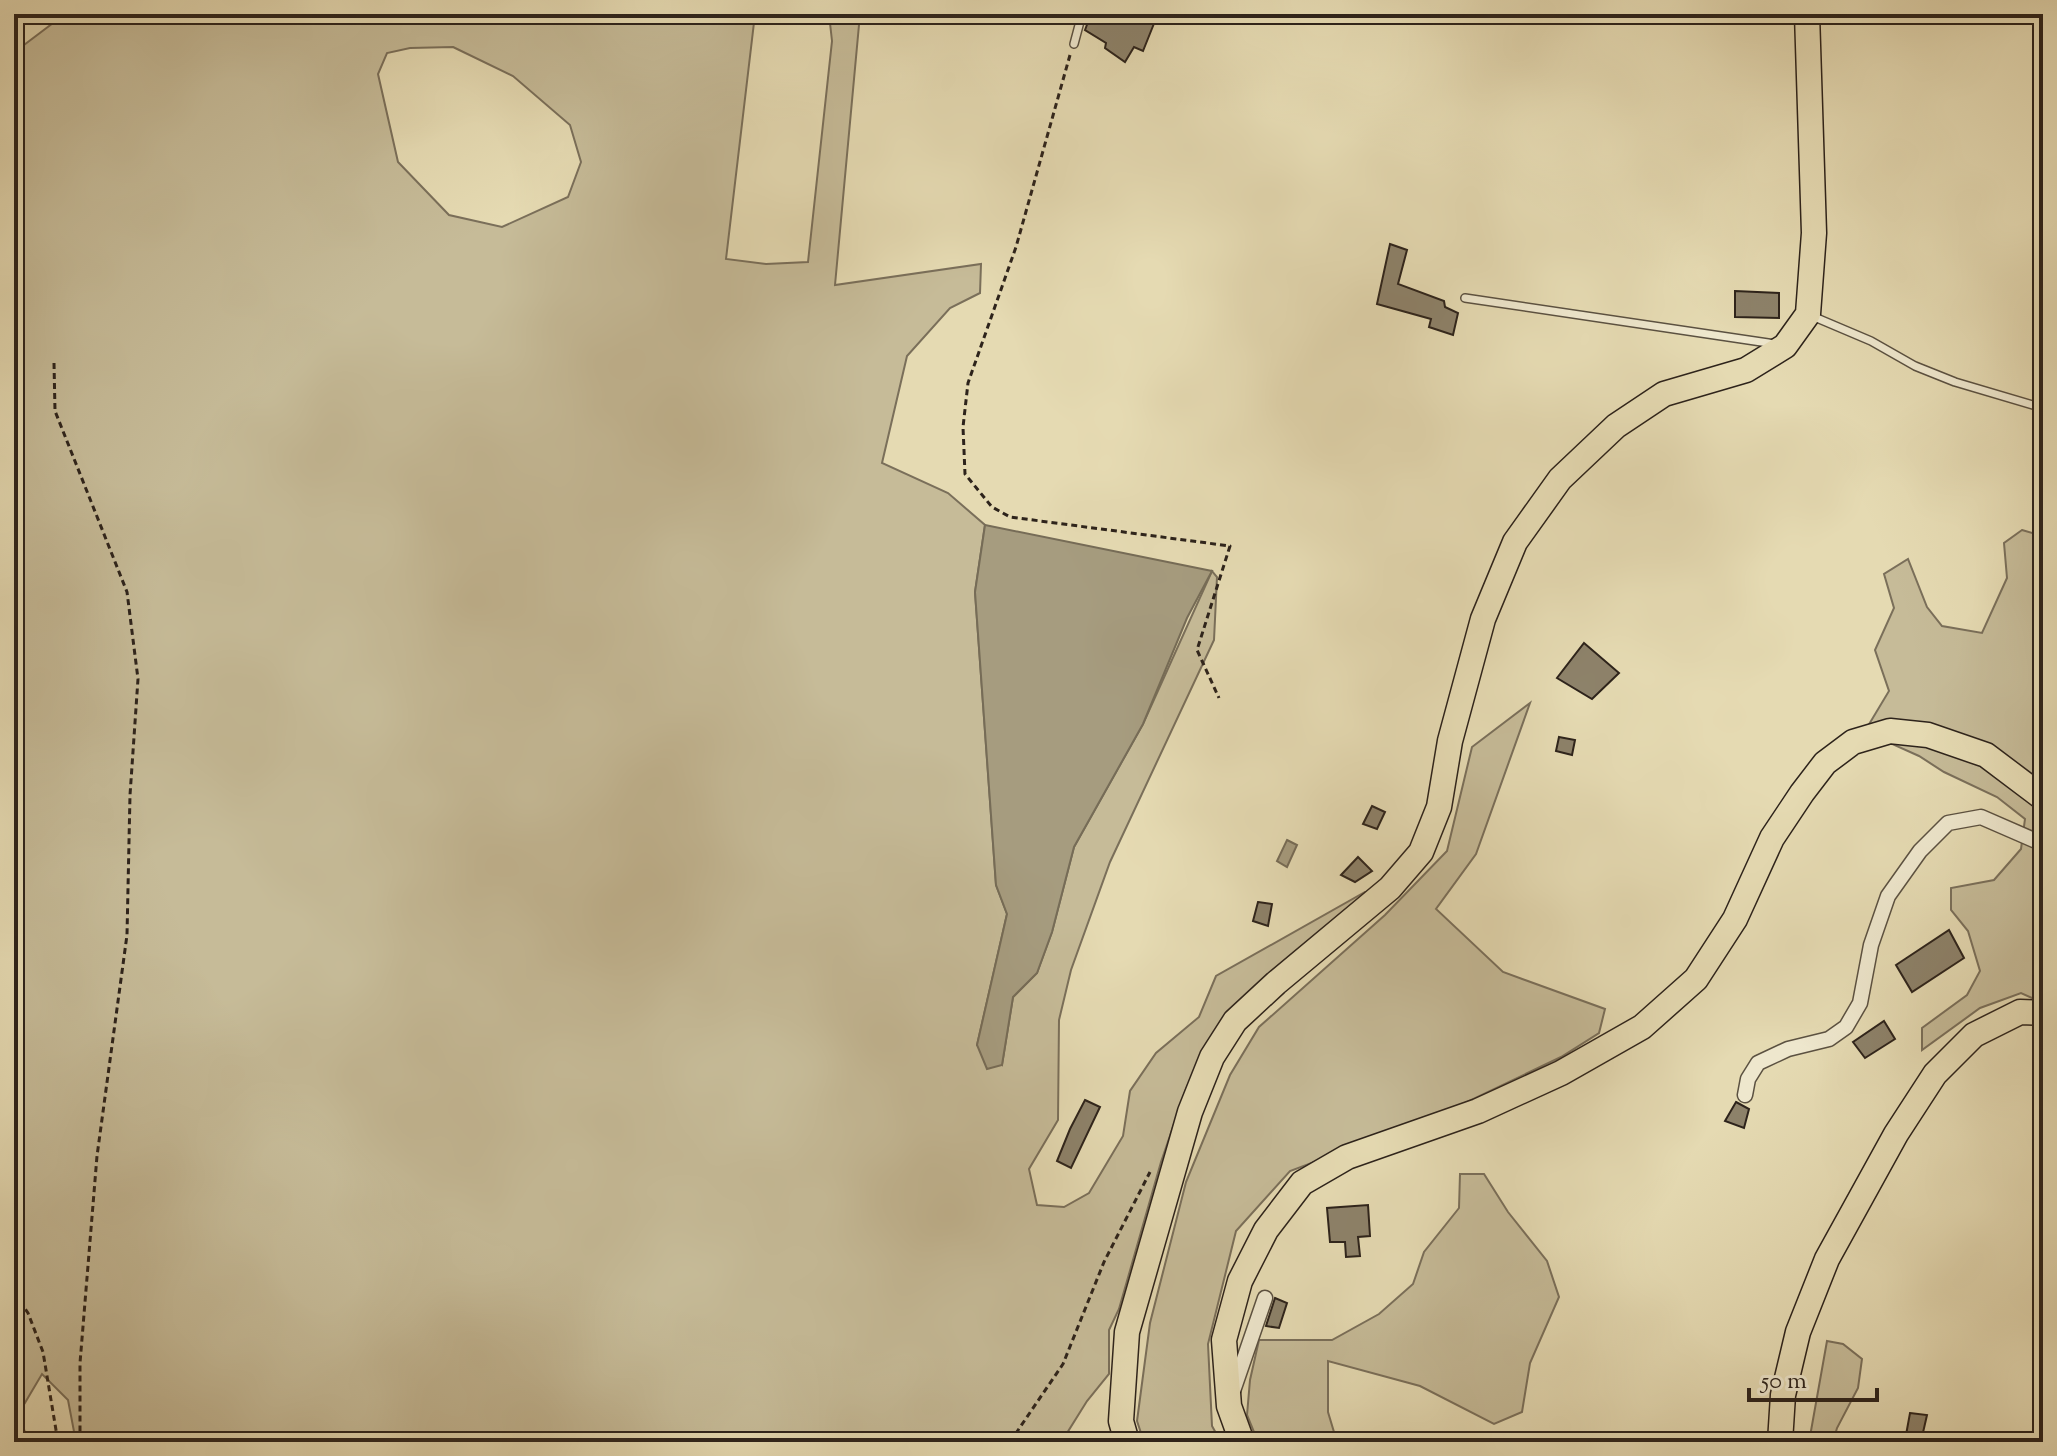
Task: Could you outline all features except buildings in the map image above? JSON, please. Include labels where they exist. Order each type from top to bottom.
[{"type":"main road","points":[[1127,1442],[1121,1421],[1127,1332],[1190,1112],[1212,1057],[1235,1021],[1390,888],[1421,852],[1439,807],[1450,741],[1483,619],[1515,542],[1560,479],[1616,426],[1664,394],[1746,370],[1785,346],[1808,314],[1814,233],[1807,14]]},
{"type":"main road","points":[[1242,1442],[1229,1406],[1224,1340],[1240,1281],[1266,1230],[1302,1183],[1347,1157],[1478,1111],[1561,1073],[1642,1027],[1696,979],[1735,919],[1772,838],[1825,763],[1853,742],[1890,731],[1928,735],[1986,755],[2043,798]]},
{"type":"main road","points":[[1780,1442],[1783,1395],[1798,1332],[1827,1259],[1896,1134],[1935,1074],[1974,1035],[2020,1012],[2043,1013]]},
{"type":"street","points":[[1745,1095],[1748,1079],[1758,1063],[1788,1049],[1829,1039],[1846,1027],[1860,1003],[1871,945],[1888,896],[1920,851],[1948,823],[1981,817],[2043,844]]},
{"type":"street","points":[[1229,1406],[1265,1298]]},
{"type":"lane","points":[[1074,44],[1082,14]]},
{"type":"lane","points":[[1465,298],[1785,346]]},
{"type":"lane","points":[[1808,314],[1871,341],[1928,372],[2043,408]]},
{"type":"path","points":[[1074,44],[1016,247],[968,383],[963,427],[965,474],[992,507],[1010,517],[1230,546],[1197,650],[1219,698]]},
{"type":"path","points":[[54,363],[55,411],[127,592],[138,679],[130,795],[127,935],[97,1156],[80,1363],[80,1442]]},
{"type":"path","points":[[1010,1442],[1063,1364],[1104,1262],[1154,1165]]},
{"type":"path","points":[[14,1293],[28,1313],[43,1352],[58,1442]]},
{"type":"shaded area","points":[[65,14],[755,14],[726,259],[766,264],[808,262],[832,41],[829,14],[860,14],[835,285],[981,264],[980,293],[950,308],[907,356],[882,463],[948,493],[985,525],[975,592],[996,885],[1007,914],[977,1045],[1002,1065],[1013,997],[1037,973],[1052,932],[1074,847],[1143,724],[1212,571],[1217,577],[1214,640],[1110,862],[1071,970],[1059,1020],[1058,1120],[1029,1169],[1037,1205],[1064,1207],[1089,1193],[1123,1136],[1130,1091],[1156,1053],[1199,1017],[1216,976],[1365,892],[1374,893],[1205,1048],[1186,1089],[1161,1162],[1119,1309],[1109,1330],[1109,1374],[1058,1442],[110,1442],[109,1437],[88,1434],[81,1442],[76,1442],[68,1400],[42,1374],[19,1413],[28,1442],[14,1442],[14,56]],"holes":[[[453,47],[513,76],[570,125],[581,162],[568,197],[502,227],[449,215],[398,162],[378,74],[387,53],[410,48]]]},
{"type":"shaded area","points":[[985,525],[1212,571],[1187,618],[1143,724],[1074,847],[1052,932],[1037,973],[1013,997],[1002,1065],[987,1069],[977,1045],[1007,914],[996,885],[975,592]]},
{"type":"shaded area","points":[[2022,530],[2043,536],[2043,1003],[2021,993],[1980,1008],[1922,1050],[1922,1028],[1967,995],[1980,971],[1968,931],[1951,910],[1951,888],[1994,880],[2021,849],[2025,819],[1997,797],[1892,744],[1868,726],[1889,691],[1875,650],[1894,608],[1884,574],[1908,559],[1927,607],[1942,626],[1982,633],[2007,578],[2004,543]]},
{"type":"shaded area","points":[[1530,703],[1476,854],[1436,909],[1503,972],[1605,1009],[1599,1033],[1561,1057],[1442,1114],[1290,1171],[1236,1231],[1208,1344],[1212,1426],[1221,1442],[1144,1442],[1137,1421],[1150,1323],[1186,1182],[1230,1075],[1259,1027],[1385,915],[1447,851],[1472,747]]},
{"type":"shaded area","points":[[1287,840],[1297,845],[1287,867],[1277,861]]},
{"type":"shaded area","points":[[1460,1174],[1484,1174],[1508,1212],[1547,1261],[1559,1297],[1530,1363],[1522,1412],[1494,1424],[1420,1386],[1328,1361],[1328,1412],[1337,1442],[1258,1442],[1247,1415],[1250,1380],[1259,1340],[1332,1340],[1379,1314],[1413,1284],[1424,1252],[1459,1208]]},
{"type":"shaded area","points":[[1827,1341],[1843,1344],[1862,1359],[1858,1388],[1833,1442],[1809,1442]]}]
